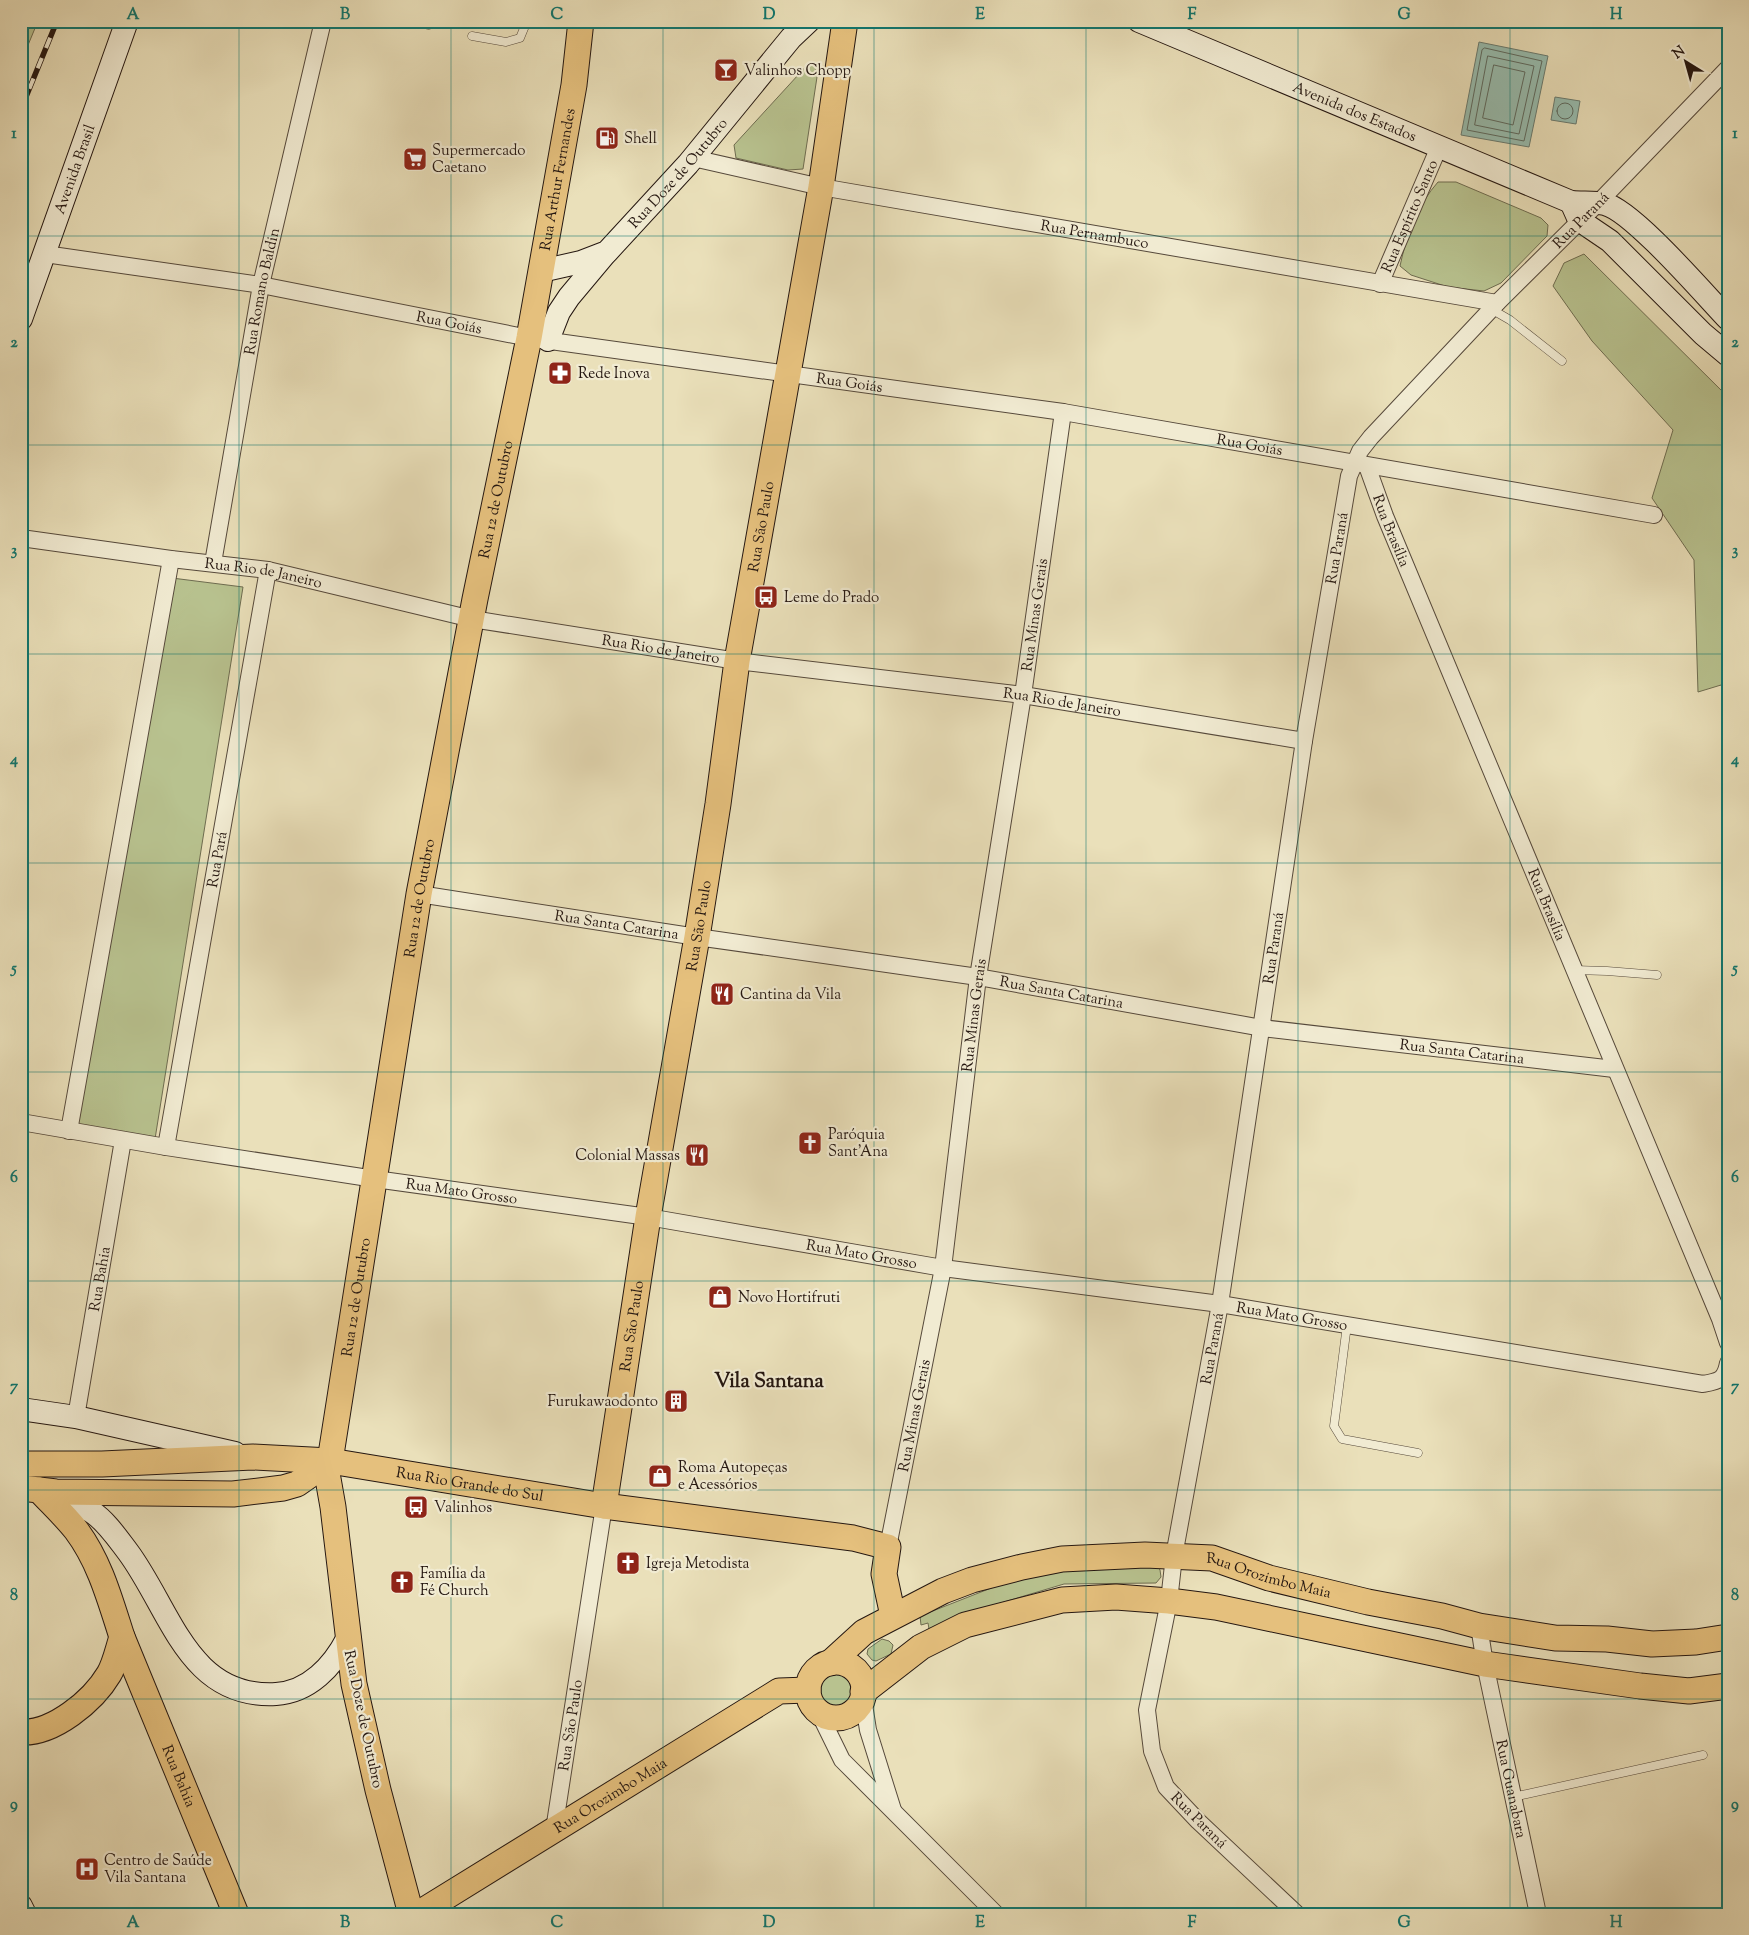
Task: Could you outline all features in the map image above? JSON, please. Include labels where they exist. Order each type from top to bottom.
[{"type":"main road","name":"Avenida Brasil","points":[[21,319],[45,254],[68,182],[127,21]]},
{"type":"main road","name":"Rua Arthur Fernandes","points":[[538,339],[541,271],[573,93],[581,21]]},
{"type":"main road","name":"Rua Doze de Outubro","points":[[541,271],[581,262],[607,252],[693,158],[795,30],[809,21]]},
{"type":"main road","name":"Rua São Paulo","points":[[604,1506],[648,1217],[697,938],[718,804],[736,661],[821,187],[845,21]]},
{"type":"main road","name":"Avenida dos Estados","points":[[1139,21],[1439,148],[1575,212],[1610,241],[1703,334],[1728,355]]},
{"type":"main road","name":"Avenida dos Estados","points":[[1575,212],[1597,204],[1606,204],[1623,214],[1640,228],[1728,319]]},
{"type":"main road","points":[[538,339],[607,252]]},
{"type":"main road","name":"Rua 12 de Outubro","points":[[330,1461],[420,894],[472,619],[538,339]]},
{"type":"main road","points":[[21,1409],[76,1417],[253,1458]]},
{"type":"main road","name":"Rua Rio Grande do Sul","points":[[21,1464],[102,1464],[253,1458],[330,1461],[604,1506],[853,1538],[888,1547]]},
{"type":"main road","name":"Rua Doze de Outubro","points":[[330,1461],[327,1473],[334,1507],[347,1639],[358,1702],[378,1790],[411,1914]]},
{"type":"main road","points":[[39,1490],[233,1494],[283,1488],[297,1484],[330,1461]]},
{"type":"main road","points":[[39,1490],[93,1512],[128,1552],[196,1662],[216,1680],[240,1691],[261,1695],[284,1694],[307,1684],[322,1674],[338,1657],[347,1639]]},
{"type":"main road","name":"Rua Bahia","points":[[39,1490],[75,1529],[93,1556],[107,1590],[122,1638],[236,1914]]},
{"type":"main road","name":"Rua Minas Gerais","points":[[888,1547],[884,1574],[892,1616]]},
{"type":"main road","name":"Rua Orozimbo Maia","points":[[830,1663],[864,1632],[943,1591],[972,1580],[1062,1559],[1174,1556],[1212,1558],[1269,1578],[1368,1602],[1442,1616],[1479,1626],[1554,1638],[1607,1639],[1652,1644],[1696,1642],[1728,1637]]},
{"type":"main road","points":[[863,1695],[920,1647],[965,1625],[1062,1600],[1116,1597],[1169,1601],[1259,1616],[1485,1664],[1689,1691],[1728,1686]]},
{"type":"main road","points":[[892,1616],[920,1647]]},
{"type":"main road","points":[[21,1732],[30,1732],[61,1722],[88,1700],[109,1674],[122,1638]]},
{"type":"main road","points":[[830,1663],[840,1663],[849,1666],[862,1680],[863,1695],[858,1707],[844,1717],[835,1718],[819,1713],[813,1706],[808,1690],[809,1681],[814,1672],[830,1663]]},
{"type":"main road","name":"Rua Orozimbo Maia","points":[[418,1914],[779,1691],[808,1690]]},
{"type":"main road","points":[[21,1906],[25,1914]]},
{"type":"street","name":"Rua Romano Baldin","points":[[212,563],[262,285],[324,21]]},
{"type":"street","name":"Rua Paraná","points":[[1597,204],[1728,68]]},
{"type":"street","name":"Rua Espírito Santo","points":[[1380,284],[1439,148]]},
{"type":"street","name":"Rua Pernambuco","points":[[693,158],[821,187],[1380,284],[1494,306]]},
{"type":"street","name":"Rua Paraná","points":[[1297,1914],[1198,1821],[1166,1787],[1152,1752],[1147,1710],[1169,1601],[1174,1556],[1220,1304],[1304,741],[1345,496],[1360,464],[1360,451],[1371,436],[1494,306],[1575,212]]},
{"type":"street","name":"Rua Goiás","points":[[45,254],[262,285],[538,339],[1063,412],[1654,515]]},
{"type":"street","name":"Rua Minas Gerais","points":[[888,1547],[943,1268],[978,977],[1023,695],[1063,412]]},
{"type":"street","name":"Rua Brasília","points":[[1360,464],[1385,516],[1720,1319],[1728,1343]]},
{"type":"street","name":"Rua Rio de Janeiro","points":[[21,538],[171,559],[268,570],[472,619],[736,661],[1023,695],[1304,741]]},
{"type":"street","points":[[69,1131],[171,559]]},
{"type":"street","name":"Rua Pará","points":[[166,1147],[268,570]]},
{"type":"street","name":"Rua Santa Catarina","points":[[420,894],[697,938],[978,977],[1262,1028],[1614,1068]]},
{"type":"street","name":"Rua Mato Grosso","points":[[21,1122],[166,1147],[375,1179],[648,1217],[943,1268],[1220,1304],[1703,1384],[1718,1381],[1726,1372],[1728,1363]]},
{"type":"street","name":"Rua Bahia","points":[[76,1417],[123,1140]]},
{"type":"street","name":"Rua São Paulo","points":[[554,1830],[604,1506]]},
{"type":"street","name":"Rua Guanabara","points":[[1479,1626],[1485,1664],[1538,1914]]},
{"type":"street","points":[[863,1695],[868,1730],[894,1812]]},
{"type":"street","points":[[819,1713],[842,1760],[996,1914]]},
{"type":"lane","points":[[472,36],[506,42],[520,38],[527,21]]},
{"type":"lane","points":[[418,22],[429,25]]},
{"type":"lane","points":[[1494,306],[1562,361]]},
{"type":"lane","points":[[1574,970],[1657,975]]},
{"type":"lane","points":[[1347,1325],[1334,1426],[1342,1439],[1418,1453]]},
{"type":"lane","points":[[1513,1797],[1703,1755]]},
{"type":"green space","points":[[21,21],[38,21],[21,62]]},
{"type":"green space","points":[[810,62],[815,66],[817,77],[803,169],[788,170],[736,158],[734,145]]},
{"type":"green space","points":[[1438,182],[1456,182],[1541,218],[1548,225],[1547,236],[1501,283],[1484,291],[1448,287],[1411,275],[1400,266],[1406,244],[1424,200]]},
{"type":"green space","points":[[1584,254],[1728,397],[1728,701],[1721,685],[1698,692],[1694,560],[1652,498],[1673,430],[1592,341],[1553,286],[1564,263]]},
{"type":"green space","points":[[172,578],[243,587],[155,1139],[72,1127]]},
{"type":"green space","points":[[1157,1565],[1161,1577],[1156,1583],[1064,1584],[974,1611],[929,1629],[928,1623],[921,1625],[920,1616],[1009,1581],[1066,1568]]},
{"type":"green space","points":[[882,1639],[889,1641],[893,1645],[891,1654],[876,1661],[872,1660],[867,1654],[868,1649]]},
{"type":"green space","points":[[836,1672],[849,1678],[855,1691],[849,1704],[836,1710],[823,1704],[817,1691],[823,1678]]},
{"type":"water","points":[[1479,42],[1548,56],[1529,147],[1461,135]]},
{"type":"water","points":[[1555,97],[1580,101],[1576,124],[1551,120]]},
{"type":"railway","points":[[21,109],[57,21]]},
{"type":"place","name":"Valinhos Chopp","points":[[726,70]]},
{"type":"place","name":"Shell","points":[[607,138]]},
{"type":"place","name":"Supermercado Caetano","points":[[415,159]]},
{"type":"place","name":"Rede Inova","points":[[560,373]]},
{"type":"place","name":"Leme do Prado","points":[[766,597]]},
{"type":"place","name":"Cantina da Vila","points":[[722,994]]},
{"type":"place","name":"Paróquia Sant'Ana","points":[[810,1143]]},
{"type":"place","name":"Colonial Massas","points":[[697,1155]]},
{"type":"place","name":"Novo Hortifruti","points":[[720,1297]]},
{"type":"place","name":"Furukawaodonto","points":[[676,1401]]},
{"type":"place","name":"Roma Autopeças e Acessórios","points":[[660,1476]]},
{"type":"place","name":"Valinhos","points":[[416,1507]]},
{"type":"place","name":"Igreja Metodista","points":[[628,1563]]},
{"type":"place","name":"Família da Fé Church","points":[[402,1582]]},
{"type":"place","name":"Centro de Saúde Vila Santana","points":[[87,1869]]},
{"type":"district","name":"Vila Santana","points":[[769,1380]]}]
